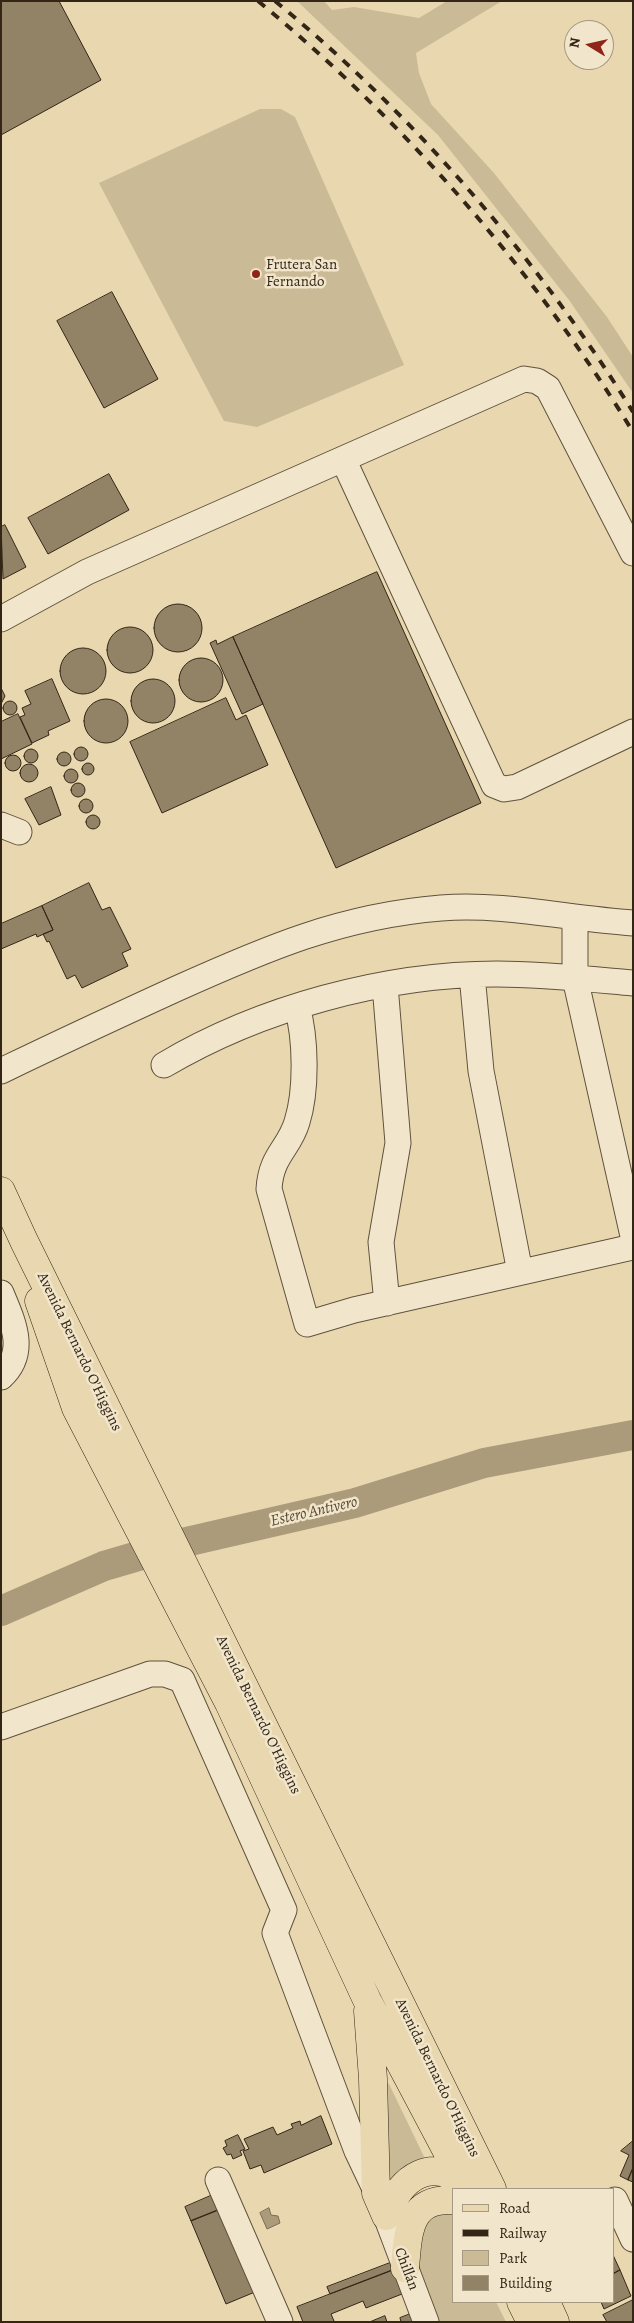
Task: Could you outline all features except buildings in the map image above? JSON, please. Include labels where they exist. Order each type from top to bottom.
[{"type":"main road","name":"Avenida Bernardo O'Higgins","points":[[1,1191],[100,1393],[236,1695],[367,2000],[463,2188]]},
{"type":"main road","name":"Avenida Bernardo O'Higgins","points":[[24,1241],[38,1297],[76,1408],[236,1695],[491,2188]]},
{"type":"main road","points":[[367,2000],[374,2079],[381,2204]]},
{"type":"main road","points":[[381,2204],[405,2182],[439,2170],[462,2188]]},
{"type":"main road","points":[[405,2268],[408,2232],[418,2211],[423,2205],[452,2194]]},
{"type":"main road","points":[[522,2303],[531,2322]]},
{"type":"main road","points":[[546,2303],[556,2322]]},
{"type":"street","points":[[1,619],[87,572],[524,379],[537,382],[548,388],[633,553]]},
{"type":"street","points":[[343,459],[494,785],[504,789],[517,787],[633,732]]},
{"type":"street","points":[[1,1071],[259,952],[288,940],[347,922],[410,911],[472,907],[531,911],[575,918],[633,923]]},
{"type":"street","points":[[575,918],[575,978],[633,1236]]},
{"type":"street","points":[[164,1064],[220,1034],[297,1006],[385,985],[422,979],[496,974],[633,983]]},
{"type":"street","points":[[472,976],[481,1071],[520,1272]]},
{"type":"street","points":[[385,985],[398,1143],[381,1242],[387,1303]]},
{"type":"street","points":[[297,1006],[302,1024],[304,1060],[300,1105],[297,1123],[275,1159],[268,1189],[307,1324],[387,1303],[633,1247]]},
{"type":"street","points":[[1,1293],[11,1318],[17,1347],[14,1363],[1,1377]]},
{"type":"street","name":"Chillán","points":[[1,1727],[150,1674],[165,1674],[182,1680],[284,1910],[275,1933],[358,2151],[381,2204],[426,2322]]},
{"type":"street","points":[[218,2180],[280,2322]]},
{"type":"street","points":[[623,2208],[633,2239]]},
{"type":"green space","points":[[297,1],[324,1],[332,10],[354,7],[419,18],[447,1],[502,1],[416,53],[419,73],[431,104],[494,173],[607,317],[633,357],[633,393],[569,300],[438,135]]},
{"type":"green space","name":"Frutera San Fernando","points":[[260,109],[281,109],[295,117],[404,365],[257,427],[224,421],[99,183]]},
{"type":"green space","points":[[385,2082],[389,2084],[429,2167],[389,2192]]},
{"type":"green space","points":[[452,2207],[452,2303],[496,2303],[506,2322],[437,2322],[418,2274],[415,2235],[418,2222]]},
{"type":"shaded area","points":[[269,2208],[271,2215],[278,2216],[280,2223],[267,2229],[260,2213]]},
{"type":"waterway","name":"Estero Antivero","points":[[1,1611],[104,1566],[186,1542],[355,1503],[484,1463],[633,1435]]},
{"type":"railway","points":[[258,1],[365,97],[464,201],[510,256],[553,313],[633,432]]},
{"type":"railway","points":[[275,1],[327,45],[377,92],[471,192],[557,299],[633,412]]},
{"type":"place","name":"Frutera San Fernando","points":[[256,274]]}]
